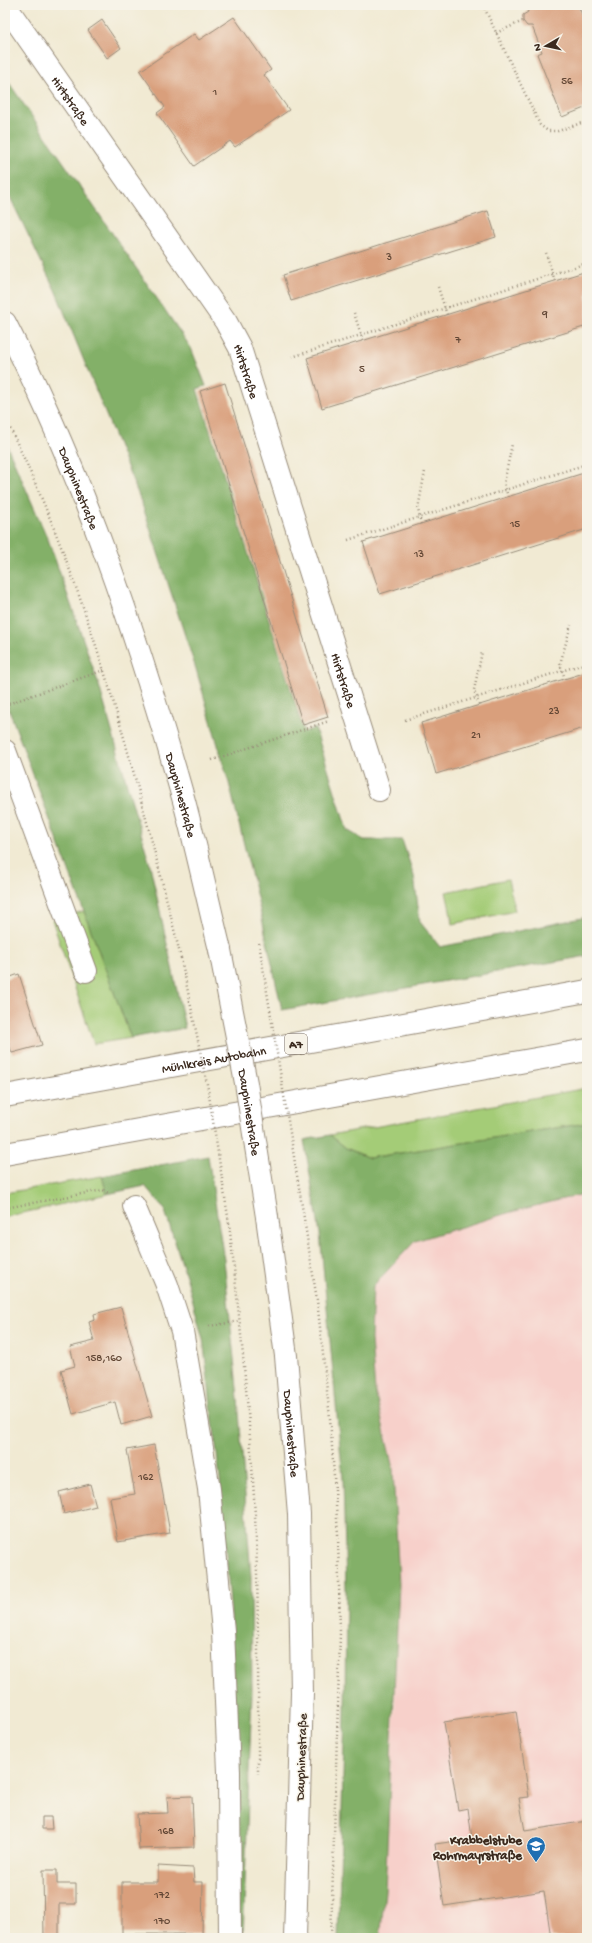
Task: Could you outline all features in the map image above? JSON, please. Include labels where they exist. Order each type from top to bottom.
[{"type":"main road","name":"Hirtstraße","points":[[5,5],[226,322],[240,348],[379,790]]},
{"type":"main road","name":"Dauphinestraße","points":[[5,323],[61,439],[104,549],[140,653],[184,802],[220,950],[246,1083],[267,1217],[286,1356],[299,1514],[302,1693],[294,1938]]},
{"type":"main road","points":[[5,751],[86,971]]},
{"type":"main road","name":"Mühlkreis Autobahn","points":[[5,1096],[587,991]]},
{"type":"main road","points":[[5,1154],[587,1050]]},
{"type":"main road","points":[[134,1206],[167,1285],[182,1331],[209,1489],[223,1631],[229,1772],[230,1938]]},
{"type":"path","points":[[322,5],[338,7],[343,5]]},
{"type":"path","points":[[483,5],[540,125],[548,131],[558,131],[587,121]]},
{"type":"path","points":[[496,33],[524,22]]},
{"type":"path","points":[[546,253],[555,281]]},
{"type":"path","points":[[292,358],[587,263]]},
{"type":"path","points":[[438,287],[447,315]]},
{"type":"path","points":[[354,313],[363,341]]},
{"type":"path","points":[[5,418],[21,451],[68,563],[104,670],[150,829],[181,958],[208,1089],[229,1223],[240,1321],[255,1516],[258,1620],[258,1778]]},
{"type":"path","points":[[508,496],[504,483],[512,444]]},
{"type":"path","points":[[348,540],[587,464]]},
{"type":"path","points":[[422,524],[418,509],[425,471]]},
{"type":"path","points":[[565,679],[560,664],[571,625]]},
{"type":"path","points":[[479,705],[474,690],[482,652]]},
{"type":"path","points":[[405,720],[587,663]]},
{"type":"path","points":[[5,705],[104,670]]},
{"type":"path","points":[[212,760],[354,713]]},
{"type":"path","points":[[259,943],[304,1212],[317,1300],[328,1402],[338,1534],[340,1632],[331,1938]]},
{"type":"path","points":[[5,1208],[103,1190],[134,1206]]},
{"type":"path","points":[[218,1325],[240,1321]]},
{"type":"shaded area","points":[[587,1193],[587,1938],[380,1938],[385,1891],[395,1700],[393,1469],[375,1391],[371,1339],[373,1286],[415,1241],[511,1212]]},
{"type":"green space","points":[[5,77],[191,348],[206,386],[197,389],[304,732],[315,728],[347,830],[364,840],[402,840],[414,876],[420,922],[440,947],[587,917],[587,956],[282,1010],[261,914],[229,783],[196,669],[141,501],[56,292],[5,187]]},
{"type":"green space","points":[[5,441],[49,542],[98,682],[150,865],[185,1028],[131,1038],[5,699]]},
{"type":"green space","points":[[508,879],[515,911],[453,924],[446,892]]},
{"type":"green space","points":[[84,911],[131,1038],[94,1044],[52,920]]},
{"type":"green space","points":[[587,1088],[587,1123],[369,1158],[346,1148],[330,1135]]},
{"type":"green space","points":[[587,1123],[587,1193],[511,1212],[415,1241],[373,1286],[371,1339],[375,1391],[393,1469],[399,1584],[385,1891],[380,1938],[338,1938],[345,1712],[346,1589],[343,1479],[320,1234],[304,1140],[330,1135],[346,1148],[369,1158]]},
{"type":"green space","points":[[208,1156],[224,1260],[238,1398],[251,1577],[252,1692],[243,1938],[239,1938],[232,1628],[220,1479],[203,1339],[187,1279],[164,1208],[145,1186],[107,1194],[102,1176]]},
{"type":"green space","points":[[102,1176],[107,1194],[5,1217],[5,1193]]},
{"type":"building","points":[[525,5],[578,5],[587,27],[587,107],[562,117],[537,54],[542,52],[532,26],[527,26],[523,21],[523,15],[528,12]]},
{"type":"building","points":[[234,17],[271,70],[264,75],[289,110],[235,147],[230,141],[194,166],[157,113],[165,107],[140,71],[194,34],[199,40]]},
{"type":"building","points":[[102,20],[121,48],[107,58],[88,30]]},
{"type":"building","points":[[488,211],[496,237],[291,301],[283,275]]},
{"type":"building","points":[[587,271],[587,326],[322,408],[307,358]]},
{"type":"building","points":[[225,383],[328,717],[303,725],[200,391]]},
{"type":"building","points":[[587,472],[587,529],[380,594],[363,542]]},
{"type":"building","points":[[587,672],[587,727],[436,774],[421,723]]},
{"type":"building","points":[[19,974],[42,1045],[12,1053],[5,1034],[5,979]]},
{"type":"building","points":[[121,1307],[152,1416],[121,1425],[115,1402],[73,1414],[61,1370],[75,1366],[70,1347],[94,1341],[89,1322],[95,1320],[94,1314]]},
{"type":"building","points":[[154,1445],[170,1533],[118,1542],[110,1498],[135,1494],[127,1450]]},
{"type":"building","points":[[90,1484],[96,1506],[64,1514],[59,1492]]},
{"type":"building","points":[[516,1711],[529,1797],[519,1798],[525,1831],[587,1821],[587,1938],[551,1938],[544,1891],[444,1906],[435,1844],[472,1839],[468,1808],[458,1810],[444,1722]]},
{"type":"building","points":[[192,1796],[194,1847],[139,1849],[137,1814],[168,1813],[167,1797]]},
{"type":"building","points":[[42,1817],[51,1817],[52,1829],[42,1829]]},
{"type":"building","points":[[158,1866],[193,1868],[194,1882],[203,1882],[202,1934],[122,1934],[122,1882],[158,1882]]},
{"type":"building","points":[[43,1870],[57,1870],[57,1884],[76,1884],[76,1904],[59,1904],[59,1938],[44,1938]]},
{"type":"place","name":"Krabbelstube Rohrmayrstraße","points":[[536,1863]]}]
